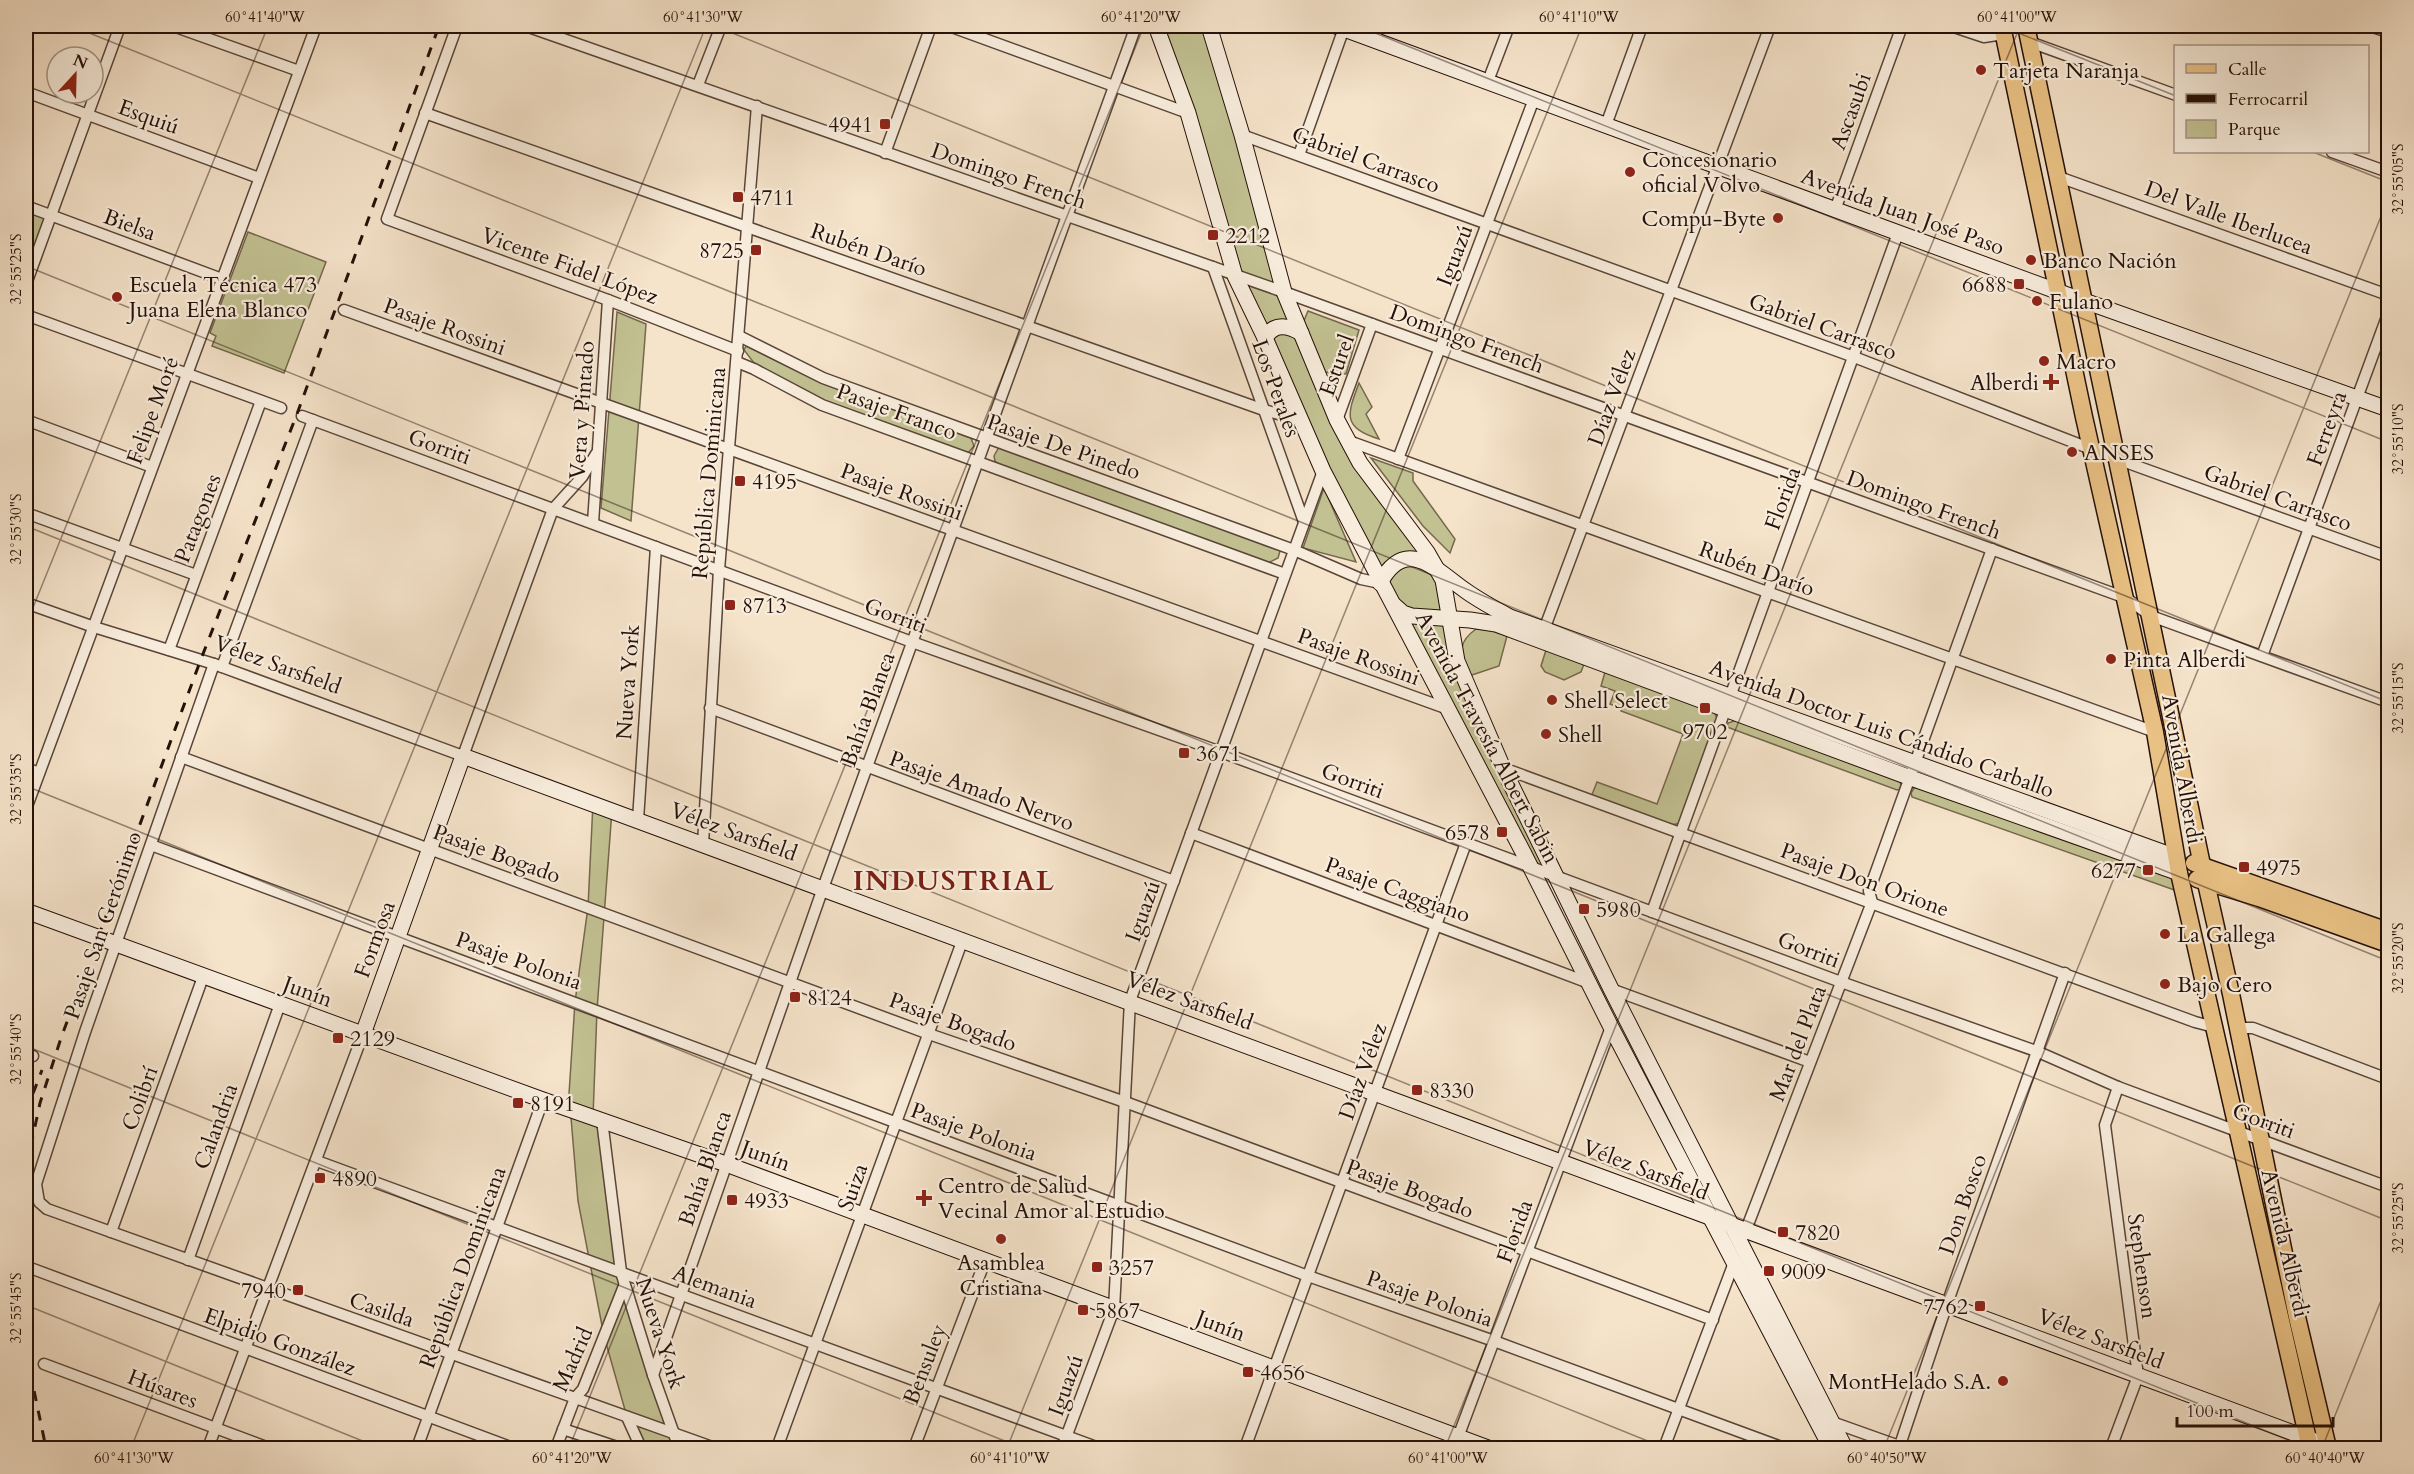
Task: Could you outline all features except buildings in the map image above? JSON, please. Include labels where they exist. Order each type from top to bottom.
[{"type":"main road","name":"Avenida Travesía Albert Sabin","points":[[1156,26],[1188,113],[1235,276],[1265,338],[1323,471],[1531,867],[1831,1449]]},
{"type":"main road","name":"Avenida Travesía Albert Sabin","points":[[1209,26],[1242,135],[1284,292],[1336,420],[1360,463],[1438,570],[1445,591],[1457,662],[1503,768],[1611,989],[1731,1225]]},
{"type":"main road","name":"Avenida Juan José Paso","points":[[1340,27],[1376,32],[1534,99],[2085,302],[2388,409]]},
{"type":"main road","name":"Avenida Alberdi","points":[[2003,30],[2091,449],[2155,732],[2178,865],[2309,1444]]},
{"type":"main road","name":"Avenida Alberdi","points":[[2028,34],[2297,1317],[2330,1448]]},
{"type":"main road","points":[[1265,338],[1269,332],[1280,326],[1301,333]]},
{"type":"main road","name":"Avenida Doctor Luis Cándido Carballo","points":[[1380,583],[1388,571],[1406,559],[1419,559],[1486,604],[1542,635]]},
{"type":"main road","points":[[1421,616],[1437,608],[1445,591]]},
{"type":"main road","name":"Avenida Doctor Luis Cándido Carballo","points":[[1391,601],[1403,613],[1496,624],[1542,635],[2178,865],[2388,931]]},
{"type":"main road","name":"Vélez Sarsfield","points":[[464,756],[1561,1161],[1731,1225],[1744,1237],[1947,1304],[2309,1444],[2330,1448]]},
{"type":"main road","name":"Formosa","points":[[363,1034],[464,756]]},
{"type":"main road","name":"Avenida Doctor Luis Cándido Carballo","points":[[2204,873],[2388,944]]},
{"type":"main road","name":"Junín","points":[[26,911],[543,1100],[726,1164],[1274,1369],[1456,1443],[1488,1449]]},
{"type":"main road","points":[[1744,1237],[1845,1449]]},
{"type":"street","points":[[26,284],[120,26]]},
{"type":"street","points":[[173,26],[299,72]]},
{"type":"street","name":"Felipe Moré","points":[[26,809],[316,26]]},
{"type":"street","points":[[425,113],[457,26]]},
{"type":"street","name":"Domingo French","points":[[526,26],[1440,348],[2126,598],[2151,616],[2388,702]]},
{"type":"street","points":[[698,85],[721,26]]},
{"type":"street","points":[[885,153],[931,26]]},
{"type":"street","points":[[949,26],[1188,113]]},
{"type":"street","name":"Bahía Blanca","points":[[653,1375],[823,888],[1136,26]]},
{"type":"street","points":[[1488,81],[1509,26]]},
{"type":"street","points":[[1606,125],[1642,26]]},
{"type":"street","name":"Díaz Vélez","points":[[1542,635],[1770,26]]},
{"type":"street","name":"Ascasubi","points":[[1835,210],[1902,26]]},
{"type":"street","points":[[1951,26],[1984,37],[2003,30]]},
{"type":"street","points":[[2370,26],[2388,32]]},
{"type":"street","points":[[1299,155],[1340,27]]},
{"type":"street","points":[[2028,34],[2174,94]]},
{"type":"street","name":"Esquiú","points":[[26,92],[259,178]]},
{"type":"street","name":"Iguazú","points":[[1398,459],[1534,99]]},
{"type":"street","name":"República Dominicana","points":[[703,844],[719,570],[757,106]]},
{"type":"street","name":"Vicente Fidel López","points":[[425,113],[387,219],[608,300],[737,357]]},
{"type":"street","name":"Rubén Darío","points":[[425,113],[1264,410],[1299,420]]},
{"type":"street","name":"Gabriel Carrasco","points":[[1242,135],[1854,357],[2117,459],[2388,557]]},
{"type":"street","points":[[2335,153],[2388,172]]},
{"type":"street","name":"Del Valle Iberlucea","points":[[2056,176],[2388,295]]},
{"type":"street","name":"Bielsa","points":[[26,206],[222,279]]},
{"type":"street","name":"Florida","points":[[1652,912],[1899,233]]},
{"type":"street","name":"Los Perales","points":[[1213,267],[1304,522]]},
{"type":"street","name":"Vera y Pintado","points":[[593,523],[608,300]]},
{"type":"street","name":"Pasaje Rossini","points":[[344,310],[1448,709]]},
{"type":"street","name":"Ferreyra","points":[[2262,656],[2388,314]]},
{"type":"street","points":[[26,315],[280,408]]},
{"type":"street","name":"Esturel","points":[[1336,420],[1372,324]]},
{"type":"street","name":"Pasaje De Pinedo","points":[[739,336],[823,378],[1294,550],[1361,579],[1380,583]]},
{"type":"street","name":"Pasaje Franco","points":[[737,357],[754,369],[822,405],[1285,574]]},
{"type":"street","name":"Patagones","points":[[169,650],[261,401]]},
{"type":"street","name":"Gorriti","points":[[307,418],[912,642],[1221,752],[1841,982],[2036,1051],[2118,1087],[2388,1186]]},
{"type":"street","name":"Pasaje San Gerónimo","points":[[39,1202],[36,1184],[84,1032],[181,757],[218,665],[307,418]]},
{"type":"street","points":[[26,420],[152,467]]},
{"type":"street","name":"Rubén Darío","points":[[1346,440],[2155,732]]},
{"type":"street","name":"Formosa","points":[[464,756],[553,508],[582,477],[596,454]]},
{"type":"street","name":"Iguazú","points":[[1062,1449],[1114,1309],[1130,1001],[1323,471]]},
{"type":"street","points":[[26,513],[196,575]]},
{"type":"street","name":"Nueva York","points":[[638,820],[656,547]]},
{"type":"street","name":"Mar del Plata","points":[[1664,1449],[1872,902],[1869,891],[1992,549]]},
{"type":"street","name":"Vélez Sarsfield","points":[[26,603],[94,627],[218,665],[464,756]]},
{"type":"street","name":"Pasaje Amado Nervo","points":[[710,708],[1174,881]]},
{"type":"street","name":"Pasaje Bogado","points":[[181,757],[929,1034],[1125,1102],[1713,1320]]},
{"type":"street","points":[[26,768],[39,773]]},
{"type":"street","name":"Pasaje Don Orione","points":[[1503,768],[1683,832],[2195,1022],[2214,1027]]},
{"type":"street","name":"Pasaje Caggiano","points":[[1191,833],[1591,983]]},
{"type":"street","name":"Díaz Vélez","points":[[1245,1449],[1466,843]]},
{"type":"street","name":"Pasaje Polonia","points":[[151,845],[759,1070],[1118,1206],[1494,1341],[1784,1449]]},
{"type":"street","name":"Suiza","points":[[777,1449],[963,939]]},
{"type":"street","name":"Don Bosco","points":[[1902,1448],[1947,1304],[2065,973]]},
{"type":"street","name":"Colibrí","points":[[111,1232],[203,976]]},
{"type":"street","points":[[1611,989],[1810,1062]]},
{"type":"street","name":"Calandria","points":[[188,1260],[280,1004]]},
{"type":"street","name":"Florida","points":[[1456,1443],[1611,1026]]},
{"type":"street","points":[[2237,1028],[2253,1028],[2388,1079]]},
{"type":"street","name":"Formosa","points":[[208,1449],[363,1034]]},
{"type":"street","name":"Stephenson","points":[[2111,1449],[2138,1376],[2105,1125],[2118,1087]]},
{"type":"street","name":"República Dominicana","points":[[417,1449],[543,1100]]},
{"type":"street","name":"Nueva York","points":[[602,1120],[624,1286],[679,1449]]},
{"type":"street","name":"Alemania","points":[[317,1161],[1099,1449]]},
{"type":"street","name":"Casilda","points":[[39,1202],[47,1209],[715,1449]]},
{"type":"street","name":"Bensuley","points":[[914,1449],[985,1261]]},
{"type":"street","name":"Elpidio González","points":[[33,1269],[513,1449]]},
{"type":"street","name":"Madrid","points":[[556,1449],[575,1398],[583,1389],[624,1286]]},
{"type":"street","name":"Húsares","points":[[44,1364],[269,1449]]},
{"type":"street","points":[[627,1417],[641,1449]]},
{"type":"street","points":[[1832,1422],[1902,1448]]},
{"type":"street","points":[[563,1429],[620,1449]]},
{"type":"green space","points":[[1156,26],[1209,26],[1284,292],[1337,420],[1427,552],[1451,635],[1556,875],[1531,867],[1448,709],[1235,276]]},
{"type":"green space","points":[[26,206],[51,216],[26,284]]},
{"type":"green space","points":[[248,232],[326,262],[284,373],[212,346],[216,336],[210,333]]},
{"type":"green space","points":[[1308,311],[1359,330],[1346,374],[1323,372],[1303,323]]},
{"type":"green space","points":[[617,312],[646,324],[631,521],[601,508]]},
{"type":"green space","points":[[746,346],[824,384],[971,438],[974,446],[969,452],[965,452],[827,403],[754,363],[744,350]]},
{"type":"green space","points":[[1359,383],[1372,407],[1366,414],[1379,439],[1359,430],[1353,424],[1350,412]]},
{"type":"green space","points":[[999,447],[1278,547],[1280,551],[1278,558],[1268,563],[1000,465],[995,461],[994,456]]},
{"type":"green space","points":[[1371,458],[1413,473],[1413,481],[1455,539],[1450,553],[1423,526]]},
{"type":"green space","points":[[1324,488],[1356,562],[1303,548]]},
{"type":"green space","points":[[1476,629],[1490,630],[1507,636],[1499,666],[1469,676],[1462,650],[1469,634]]},
{"type":"green space","points":[[1546,650],[1584,664],[1581,672],[1564,680],[1545,672],[1541,666]]},
{"type":"green space","points":[[1605,672],[1714,712],[1718,720],[1681,823],[1671,825],[1591,797],[1597,782],[1657,804],[1683,734],[1621,711],[1621,708],[1610,704],[1615,691],[1601,686]]},
{"type":"green space","points":[[1737,720],[1898,779],[1901,784],[1900,789],[1897,790],[1727,727],[1728,723]]},
{"type":"green space","points":[[1920,787],[2175,877],[2180,892],[1912,797],[1911,793],[1914,788]]},
{"type":"green space","points":[[593,803],[612,810],[597,1010],[593,1117],[602,1120],[621,1272],[679,1448],[641,1448],[627,1417],[604,1336],[578,1201],[569,1094],[575,1002],[588,907]]},
{"type":"railway","points":[[26,1186],[31,1145],[40,1103],[61,1038],[201,659],[297,414],[439,26]]},
{"type":"railway","points":[[26,1112],[42,1070]]},
{"type":"railway","points":[[26,1352],[46,1448]]},
{"type":"place","name":"Tarjeta Naranja","points":[[1981,70]]},
{"type":"place","name":"4941","points":[[885,124]]},
{"type":"place","name":"Concesionario oficial Volvo","points":[[1630,172]]},
{"type":"place","name":"4711","points":[[738,197]]},
{"type":"place","name":"Compu-Byte","points":[[1778,218]]},
{"type":"place","name":"2212","points":[[1213,235]]},
{"type":"place","name":"8725","points":[[756,250]]},
{"type":"place","name":"Banco Nación","points":[[2031,260]]},
{"type":"place","name":"6688","points":[[2019,284]]},
{"type":"place","name":"Escuela Técnica 473 Juana Elena Blanco","points":[[117,297]]},
{"type":"place","name":"Fulano","points":[[2037,301]]},
{"type":"place","name":"Macro","points":[[2044,361]]},
{"type":"place","name":"Alberdi","points":[[2051,382]]},
{"type":"place","name":"ANSES","points":[[2072,452]]},
{"type":"place","name":"4195","points":[[740,481]]},
{"type":"place","name":"8713","points":[[730,605]]},
{"type":"place","name":"Pinta Alberdi","points":[[2111,659]]},
{"type":"place","name":"Shell Select","points":[[1552,700]]},
{"type":"place","name":"9702","points":[[1705,708]]},
{"type":"place","name":"Shell","points":[[1546,734]]},
{"type":"place","name":"3671","points":[[1184,753]]},
{"type":"place","name":"6578","points":[[1502,832]]},
{"type":"place","name":"4975","points":[[2244,867]]},
{"type":"place","name":"6277","points":[[2148,870]]},
{"type":"place","name":"5980","points":[[1584,909]]},
{"type":"place","name":"La Gallega","points":[[2165,934]]},
{"type":"place","name":"Bajo Cero","points":[[2165,984]]},
{"type":"place","name":"8124","points":[[795,997]]},
{"type":"place","name":"2129","points":[[338,1038]]},
{"type":"place","name":"8330","points":[[1417,1090]]},
{"type":"place","name":"8191","points":[[518,1103]]},
{"type":"place","name":"4890","points":[[320,1178]]},
{"type":"place","name":"Centro de Salud Vecinal Amor al Estudio","points":[[924,1198]]},
{"type":"place","name":"4933","points":[[732,1200]]},
{"type":"place","name":"7820","points":[[1783,1232]]},
{"type":"place","name":"Asamblea Cristiana","points":[[1001,1239]]},
{"type":"place","name":"3257","points":[[1097,1267]]},
{"type":"place","name":"9009","points":[[1769,1271]]},
{"type":"place","name":"7940","points":[[298,1290]]},
{"type":"place","name":"7762","points":[[1980,1306]]},
{"type":"place","name":"5867","points":[[1083,1310]]},
{"type":"place","name":"4656","points":[[1248,1372]]},
{"type":"place","name":"MontHelado S.A.","points":[[2003,1381]]},
{"type":"district","name":"INDUSTRIAL","points":[[954,880]]}]
